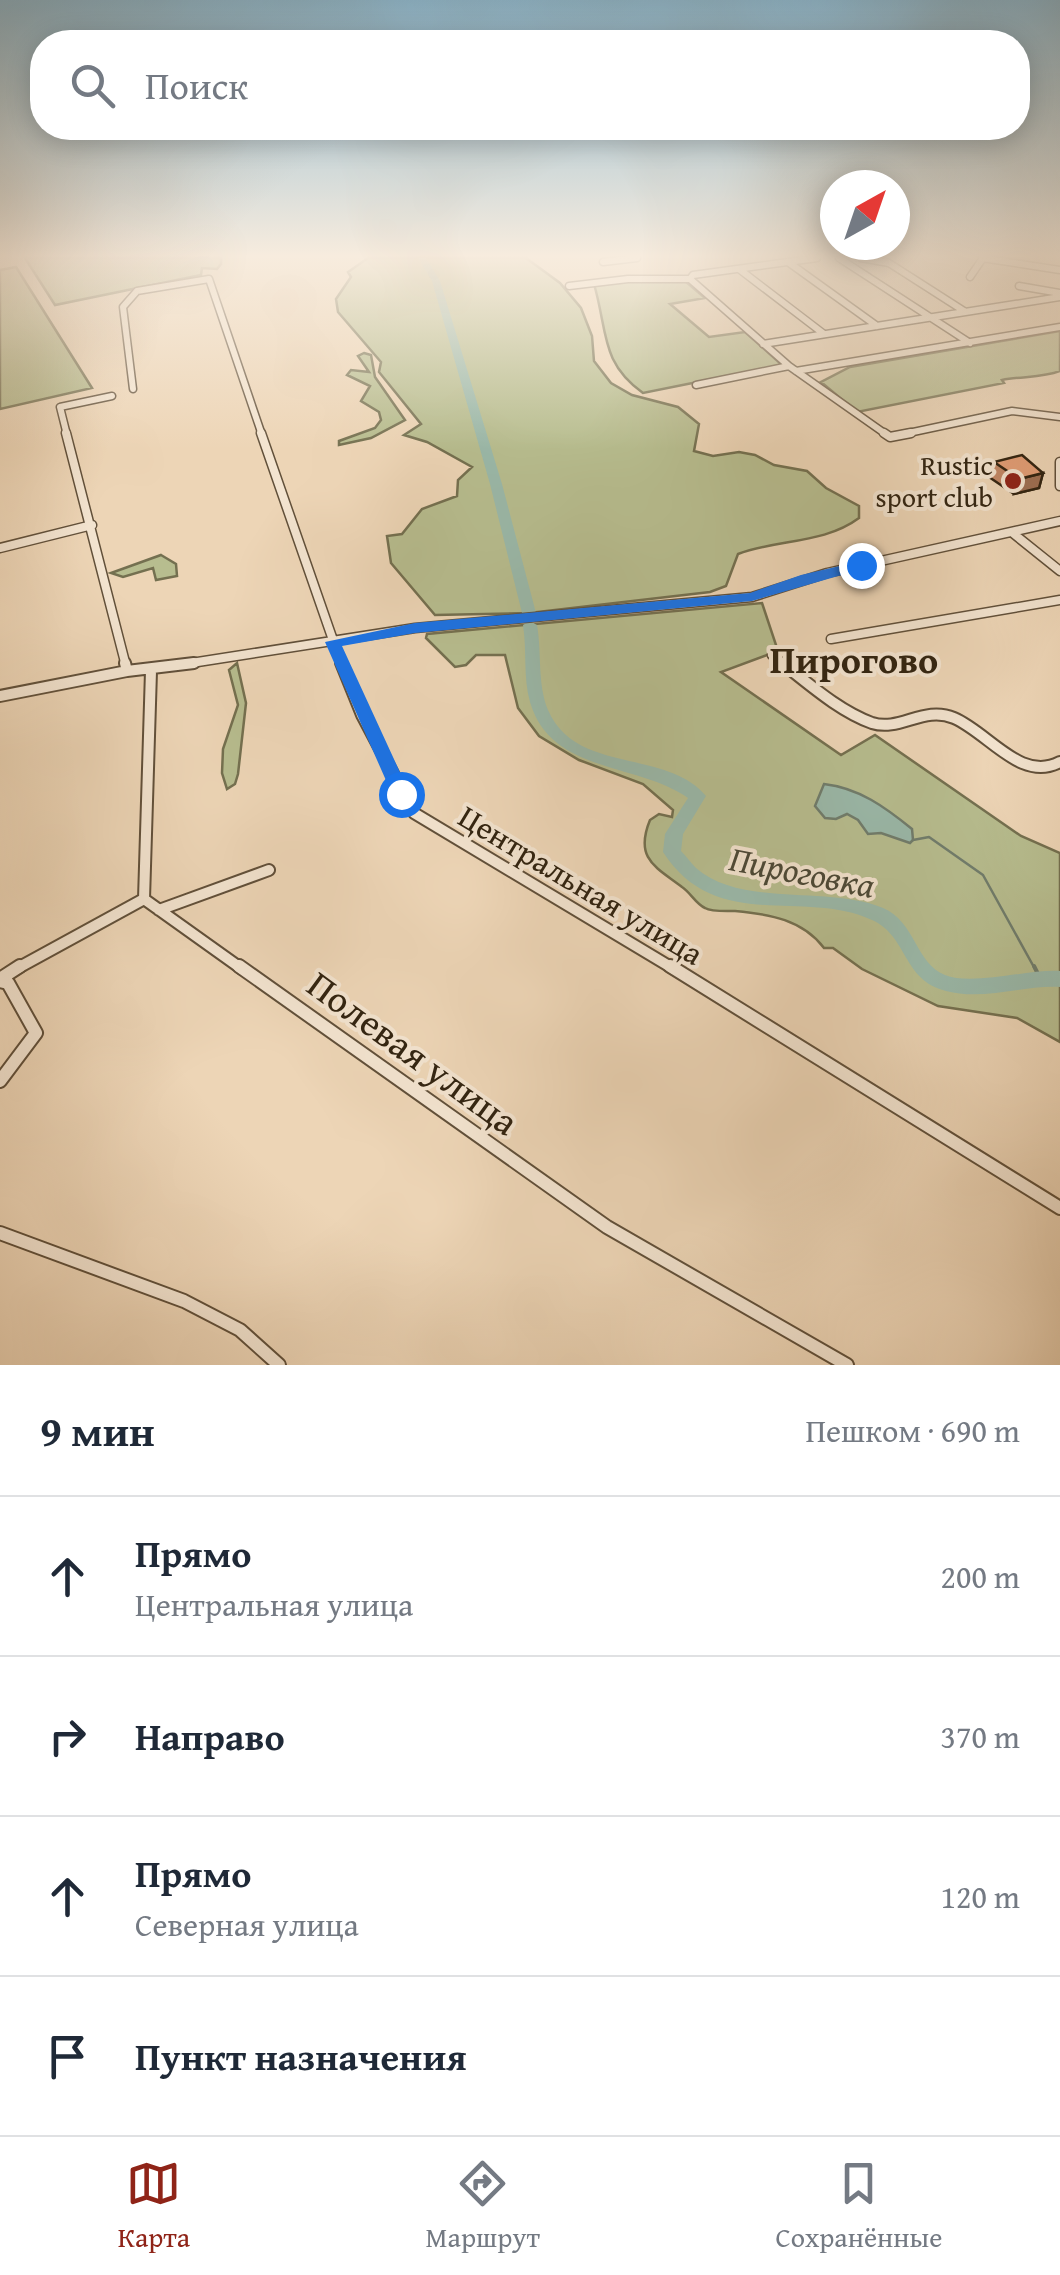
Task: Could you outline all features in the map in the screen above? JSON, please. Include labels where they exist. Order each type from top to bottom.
[{"type":"street","points":[[125,322],[133,389]]},
{"type":"street","name":"Центральная улица","points":[[222,322],[333,642],[401,794],[429,825],[732,1004],[1060,1208]]},
{"type":"street","points":[[738,322],[793,368],[890,437],[1012,411],[1060,417]]},
{"type":"street","points":[[808,322],[824,334]]},
{"type":"street","points":[[871,322],[877,326]]},
{"type":"street","points":[[763,344],[907,322]]},
{"type":"street","points":[[938,322],[970,343]]},
{"type":"street","points":[[696,384],[1060,327]]},
{"type":"street","points":[[112,396],[60,407],[127,671]]},
{"type":"street","points":[[1060,462],[1060,486]]},
{"type":"street","points":[[0,696],[127,671],[415,628],[752,597],[827,572],[1060,521]]},
{"type":"street","points":[[0,548],[92,525]]},
{"type":"street","points":[[1014,534],[1060,571]]},
{"type":"street","points":[[830,639],[1060,600]]},
{"type":"street","points":[[772,655],[800,680],[838,700],[865,721],[885,725],[938,712],[957,719],[1032,769],[1045,770],[1060,762]]},
{"type":"street","points":[[0,980],[40,953],[144,899],[151,670]]},
{"type":"street","points":[[160,910],[269,870]]},
{"type":"street","name":"Полевая улица","points":[[144,899],[607,1227],[847,1365]]},
{"type":"street","points":[[0,980],[8,983],[36,1034],[0,1081]]},
{"type":"street","points":[[0,1233],[184,1301],[240,1330],[278,1365]]},
{"type":"green space","points":[[0,322],[50,322],[92,388],[0,409]]},
{"type":"green space","points":[[346,322],[586,322],[594,361],[611,383],[632,395],[678,407],[699,424],[694,451],[713,456],[739,452],[774,465],[807,471],[826,488],[859,506],[859,518],[816,537],[738,554],[726,586],[710,592],[529,613],[435,615],[391,563],[387,536],[402,534],[422,509],[457,496],[458,480],[472,467],[427,442],[404,435],[421,424],[379,372],[381,362]]},
{"type":"green space","points":[[603,322],[691,322],[709,337],[745,332],[782,365],[643,393],[619,370]]},
{"type":"green space","points":[[1060,331],[1060,371],[1047,375],[1002,380],[1004,383],[857,412],[821,382],[850,367]]},
{"type":"green space","points":[[371,355],[375,377],[405,420],[371,438],[339,445],[339,441],[375,428],[381,420],[379,412],[361,401],[370,386],[347,375],[351,370],[369,372],[358,356]]},
{"type":"green space","points":[[161,555],[176,564],[177,576],[156,580],[153,568],[123,577],[111,573]]},
{"type":"green space","points":[[762,603],[778,651],[721,672],[841,755],[875,735],[1021,836],[1060,853],[1060,1042],[1017,1018],[938,1006],[862,969],[833,948],[824,948],[816,938],[785,920],[702,906],[656,867],[646,853],[650,820],[659,814],[672,817],[673,810],[643,784],[579,760],[539,736],[518,708],[505,655],[476,655],[466,665],[455,667],[426,638],[427,634]]},
{"type":"green space","points":[[237,663],[246,703],[238,774],[235,784],[227,789],[222,773],[223,749],[238,705],[229,670]]},
{"type":"shaded area","points":[[824,784],[860,794],[882,806],[912,829],[913,840],[910,843],[881,833],[868,834],[858,820],[847,814],[825,818],[815,806]]},
{"type":"building","points":[[1022,455],[1043,473],[1019,479],[994,462]]},
{"type":"waterway","name":"Пироговка","points":[[448,322],[529,613]]},
{"type":"waterway","name":"Пироговка","points":[[530,625],[538,705],[557,735],[594,758],[659,775],[698,796],[674,834],[672,852],[691,874],[713,887],[739,895],[824,902],[878,914],[897,929],[929,976],[951,985],[1060,979]]},
{"type":"waterway","points":[[913,840],[929,837],[983,875],[1035,969]]},
{"type":"waterway","points":[[1034,966],[1039,976]]},
{"type":"place","name":"Rustic sport club","points":[[1013,481]]},
{"type":"district","name":"Пирогово","points":[[854,660]]},
{"type":"route","points":[[401,794],[362,715],[333,642],[415,628],[752,597],[806,578],[861,565]]}]
